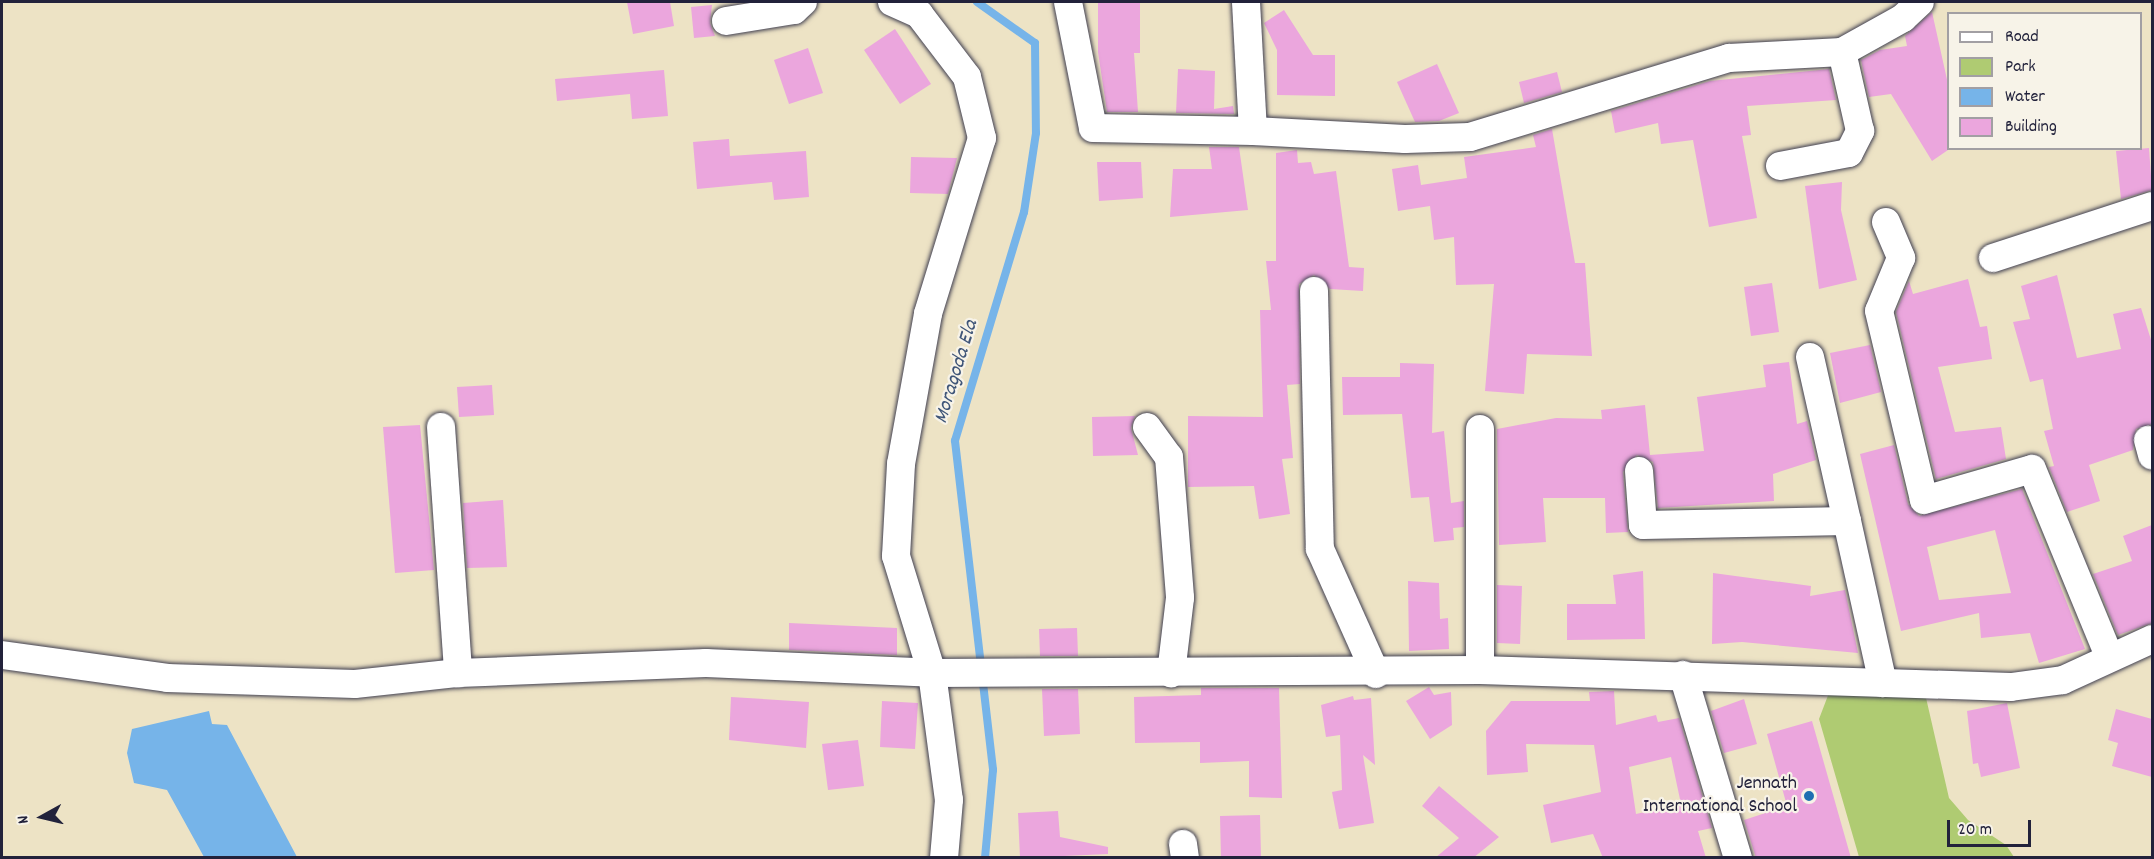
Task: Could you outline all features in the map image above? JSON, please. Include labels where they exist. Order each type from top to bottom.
[{"type":"street","points":[[726,21],[794,10],[803,2]]},
{"type":"street","points":[[892,2],[919,14],[967,77],[982,138],[928,314],[901,464],[896,556],[932,673],[949,800],[944,858]]},
{"type":"street","points":[[1068,2],[1093,128],[1470,137],[1729,58],[1842,52],[1903,18],[1920,2]]},
{"type":"street","points":[[1246,2],[1253,131]]},
{"type":"street","points":[[1780,166],[1849,153],[1860,131],[1842,52]]},
{"type":"street","points":[[1994,258],[2152,206]]},
{"type":"street","points":[[1886,222],[1901,258],[1879,311],[1924,500],[2032,469],[2110,658]]},
{"type":"street","points":[[1314,291],[1320,549],[1376,674]]},
{"type":"street","points":[[1810,357],[1883,683]]},
{"type":"street","points":[[441,427],[458,673]]},
{"type":"street","points":[[1148,427],[1169,457],[1180,598],[1171,673]]},
{"type":"street","points":[[1480,429],[1480,670]]},
{"type":"street","points":[[1639,471],[1642,525],[1847,521]]},
{"type":"street","points":[[2,655],[167,678],[355,684],[458,673],[706,663],[932,673],[1376,674],[1480,670],[2011,687],[2063,680],[2152,639]]},
{"type":"street","points":[[1683,675],[1738,858]]},
{"type":"green space","points":[[1832,685],[1924,689],[1949,798],[1968,820],[2006,845],[2014,857],[1859,857],[1819,719]]},
{"type":"water","points":[[209,711],[212,724],[227,725],[297,857],[204,857],[167,790],[134,783],[127,753],[132,729]]},
{"type":"building","points":[[627,2],[670,2],[674,26],[633,34]]},
{"type":"building","points":[[1098,2],[1140,2],[1140,53],[1134,53],[1138,112],[1107,112],[1098,52]]},
{"type":"building","points":[[712,5],[710,23],[715,36],[694,38],[691,7]]},
{"type":"building","points":[[1284,10],[1313,55],[1335,55],[1335,96],[1277,95],[1277,50],[1264,23]]},
{"type":"building","points":[[1932,12],[1947,80],[1948,150],[1932,161],[1891,94],[1869,97],[1861,60],[1880,50],[1907,46],[1905,36]]},
{"type":"building","points":[[895,29],[931,84],[900,104],[864,50]]},
{"type":"building","points":[[808,48],[823,93],[789,104],[774,60]]},
{"type":"building","points":[[1437,64],[1459,113],[1439,121],[1415,122],[1397,82]]},
{"type":"building","points":[[1178,69],[1215,71],[1214,109],[1233,106],[1234,114],[1176,113]]},
{"type":"building","points":[[1829,69],[1836,100],[1747,106],[1751,135],[1742,136],[1757,218],[1709,227],[1693,140],[1661,144],[1658,123],[1615,133],[1611,111],[1710,81]]},
{"type":"building","points":[[664,70],[668,116],[632,119],[630,94],[557,101],[555,79]]},
{"type":"building","points":[[1557,72],[1562,92],[1524,103],[1519,82]]},
{"type":"building","points":[[1552,129],[1575,263],[1585,263],[1592,356],[1527,354],[1524,394],[1485,391],[1494,284],[1456,285],[1454,237],[1434,240],[1430,206],[1398,211],[1392,169],[1418,165],[1421,185],[1467,178],[1464,157],[1536,147],[1533,135]]},
{"type":"building","points":[[729,139],[730,156],[806,151],[809,197],[774,200],[772,182],[697,189],[693,142]]},
{"type":"building","points":[[1209,147],[1239,147],[1248,210],[1170,217],[1173,169],[1212,169]]},
{"type":"building","points":[[2149,148],[2152,190],[2121,199],[2116,151]]},
{"type":"building","points":[[1297,150],[1298,163],[1311,162],[1314,174],[1336,171],[1349,267],[1364,268],[1363,291],[1330,289],[1314,275],[1299,284],[1300,384],[1287,385],[1293,458],[1282,459],[1290,514],[1259,519],[1254,486],[1188,487],[1188,416],[1263,417],[1260,310],[1271,310],[1266,261],[1276,261],[1276,153]]},
{"type":"building","points":[[911,157],[957,158],[948,194],[910,193]]},
{"type":"building","points":[[1097,162],[1141,162],[1143,198],[1099,201]]},
{"type":"building","points":[[1842,182],[1841,210],[1857,280],[1819,289],[1805,186]]},
{"type":"building","points":[[2057,275],[2077,358],[2121,349],[2113,314],[2141,308],[2152,343],[2152,424],[2136,429],[2133,450],[2089,465],[2100,501],[2067,512],[2049,467],[2054,466],[2044,431],[2053,429],[2043,379],[2030,382],[2013,322],[2030,319],[2021,286]]},
{"type":"building","points":[[1968,279],[1980,327],[1987,326],[1992,359],[1938,367],[1955,432],[2001,427],[2006,459],[1936,479],[1896,312],[1909,281],[1913,294]]},
{"type":"building","points":[[1772,283],[1779,332],[1751,336],[1744,287]]},
{"type":"building","points":[[1870,345],[1881,392],[1840,403],[1830,353]]},
{"type":"building","points":[[1789,362],[1797,424],[1807,421],[1816,460],[1773,474],[1774,501],[1658,508],[1653,462],[1637,455],[1623,472],[1628,532],[1606,533],[1605,498],[1543,498],[1546,542],[1499,545],[1497,429],[1556,418],[1602,419],[1601,410],[1645,405],[1650,455],[1704,451],[1697,397],[1766,387],[1763,365]]},
{"type":"building","points":[[1400,363],[1434,364],[1432,433],[1444,431],[1451,503],[1464,501],[1464,527],[1453,528],[1454,540],[1434,542],[1429,497],[1411,498],[1402,414],[1343,415],[1342,377],[1400,377]]},
{"type":"building","points":[[492,385],[494,415],[459,417],[457,387]]},
{"type":"building","points":[[1135,416],[1131,428],[1138,455],[1093,456],[1092,417]]},
{"type":"building","points":[[420,425],[434,570],[395,573],[383,427]]},
{"type":"building","points":[[1894,445],[1908,504],[1919,516],[2022,489],[2085,649],[2039,663],[2030,633],[1981,638],[1979,613],[1901,631],[1860,454]],"holes":[[[1995,530],[2011,593],[1939,600],[1927,547]]]},
{"type":"building","points":[[503,500],[507,567],[467,568],[463,503]]},
{"type":"building","points":[[2152,525],[2152,623],[2118,635],[2093,574],[2132,561],[2123,536]]},
{"type":"building","points":[[1643,571],[1645,639],[1567,640],[1567,604],[1616,604],[1613,575]]},
{"type":"building","points":[[1713,573],[1811,586],[1810,596],[1845,590],[1858,653],[1742,642],[1712,644]]},
{"type":"building","points":[[1408,581],[1439,583],[1440,619],[1448,618],[1449,649],[1409,651]]},
{"type":"building","points":[[1497,585],[1522,586],[1520,644],[1497,643]]},
{"type":"building","points":[[789,623],[897,628],[897,655],[789,650]]},
{"type":"building","points":[[1077,628],[1078,656],[1040,656],[1039,629]]},
{"type":"building","points":[[1429,687],[1434,695],[1451,692],[1452,725],[1430,739],[1406,701]]},
{"type":"building","points":[[1201,688],[1279,688],[1282,798],[1249,797],[1249,761],[1200,763],[1200,742],[1135,743],[1134,697],[1201,695]]},
{"type":"building","points":[[1042,689],[1078,689],[1080,734],[1044,736]]},
{"type":"building","points":[[1614,691],[1616,725],[1656,715],[1658,722],[1679,718],[1712,828],[1698,831],[1706,858],[1603,858],[1593,834],[1551,843],[1543,805],[1601,792],[1594,745],[1526,744],[1528,772],[1487,775],[1486,731],[1511,701],[1590,701],[1589,692]],"holes":[[[1671,757],[1681,804],[1636,814],[1629,767]]]},
{"type":"building","points":[[1353,696],[1354,700],[1371,698],[1375,765],[1363,755],[1374,823],[1339,829],[1332,792],[1342,790],[1340,735],[1326,737],[1321,705]]},
{"type":"building","points":[[731,697],[809,702],[806,748],[729,740]]},
{"type":"building","points":[[1744,699],[1757,744],[1724,753],[1711,711]]},
{"type":"building","points":[[882,701],[918,703],[915,749],[880,747]]},
{"type":"building","points":[[2007,703],[2020,768],[1981,777],[1978,763],[1973,764],[1967,711]]},
{"type":"building","points":[[2116,709],[2152,719],[2152,777],[2112,766],[2118,743],[2108,740]]},
{"type":"building","name":"Jennath International School","points":[[1812,721],[1851,858],[1756,858],[1744,820],[1787,806],[1767,734]]},
{"type":"building","points":[[858,740],[864,786],[828,790],[822,744]]},
{"type":"building","points":[[1439,786],[1499,837],[1473,858],[1435,858],[1459,838],[1422,806]]},
{"type":"building","points":[[1058,811],[1060,837],[1108,847],[1108,854],[1020,858],[1018,813]]},
{"type":"building","points":[[1260,815],[1261,857],[1221,858],[1220,816]]},
{"type":"waterway","name":"Moragoda Ela","points":[[977,2],[1035,43],[1036,133],[1024,212],[955,441],[993,770],[985,858]]},
{"type":"place","name":"Jennath International School","points":[[1809,796]]}]
